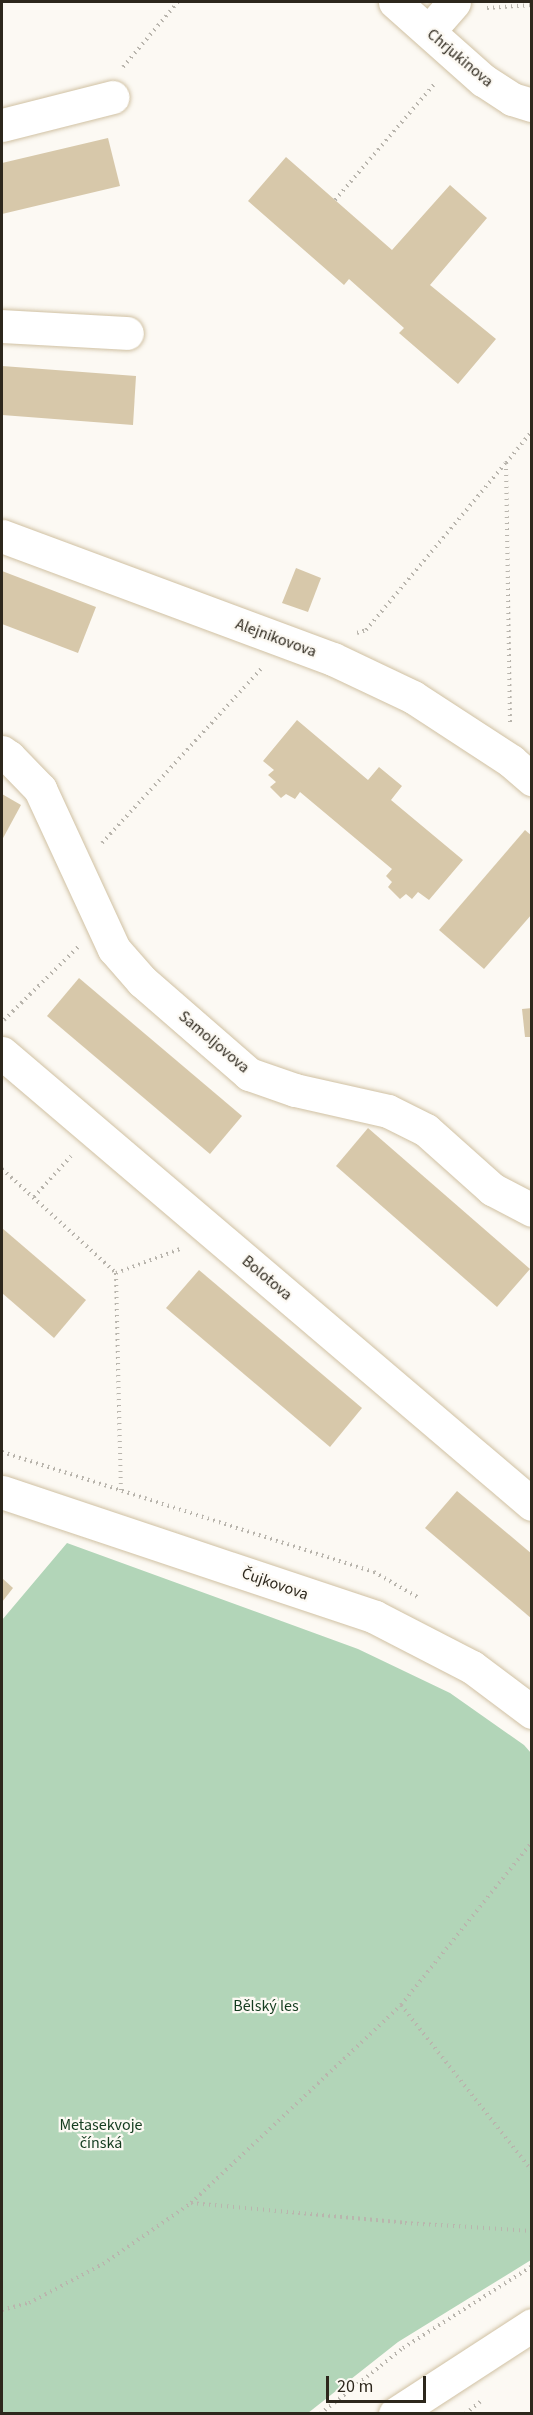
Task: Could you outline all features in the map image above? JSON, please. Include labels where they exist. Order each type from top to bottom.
[{"type":"street","name":"Chrjukinova","points":[[395,2],[483,80],[512,99],[531,105]]},
{"type":"street","points":[[429,31],[454,2]]},
{"type":"street","points":[[2,125],[103,100]]},
{"type":"street","points":[[2,326],[128,333]]},
{"type":"street","name":"Alejnikovova","points":[[2,536],[333,659],[413,697],[521,770]]},
{"type":"street","name":"Samoljovova","points":[[2,752],[40,789],[114,949],[141,981],[249,1074],[295,1090],[388,1111],[426,1130],[492,1189],[531,1210]]},
{"type":"street","name":"Bolotova","points":[[2,1053],[531,1504]]},
{"type":"street","name":"Čujkovova","points":[[2,1492],[375,1617],[472,1667],[531,1712]]},
{"type":"street","points":[[395,2414],[531,2325]]},
{"type":"path","points":[[103,100],[178,2]]},
{"type":"path","points":[[335,200],[458,57]]},
{"type":"path","points":[[355,633],[366,630],[531,431]]},
{"type":"path","points":[[506,463],[521,770]]},
{"type":"path","points":[[77,870],[285,642]]},
{"type":"path","points":[[2,1022],[102,923]]},
{"type":"path","points":[[33,1197],[93,1131]]},
{"type":"path","points":[[2,1169],[116,1273],[121,1490]]},
{"type":"path","points":[[116,1273],[216,1236]]},
{"type":"path","points":[[2,2310],[28,2304],[103,2264],[191,2203],[401,2005],[531,1842]]},
{"type":"path","points":[[401,2005],[531,2171]]},
{"type":"path","points":[[191,2203],[405,2223],[531,2231]]},
{"type":"path","points":[[320,2414],[403,2348],[531,2266]]},
{"type":"green space","name":"Bělský les","points":[[67,1543],[358,1649],[450,1693],[524,1745],[531,1753],[531,2260],[398,2342],[308,2413],[2,2413],[2,1620]]},
{"type":"building","points":[[108,138],[120,186],[2,214],[2,163]]},
{"type":"building","points":[[286,157],[392,250],[450,185],[487,218],[430,285],[496,339],[458,384],[399,333],[404,328],[349,279],[344,285],[248,201]]},
{"type":"building","points":[[2,366],[136,376],[133,425],[2,415]]},
{"type":"building","points":[[296,568],[321,578],[308,612],[282,603]]},
{"type":"building","points":[[2,571],[96,607],[78,653],[2,624]]},
{"type":"building","points":[[297,720],[368,780],[379,767],[402,786],[391,800],[463,860],[429,900],[418,892],[412,899],[406,894],[400,899],[388,887],[392,882],[386,876],[392,869],[300,792],[295,799],[286,794],[281,798],[270,787],[276,782],[268,775],[274,770],[263,761]]},
{"type":"building","points":[[2,794],[21,805],[2,840]]},
{"type":"building","points":[[525,830],[532,836],[532,914],[484,969],[439,930]]},
{"type":"building","points":[[79,978],[242,1116],[210,1154],[47,1016]]},
{"type":"building","points":[[532,1008],[532,1037],[525,1037],[522,1009]]},
{"type":"building","points":[[368,1128],[530,1269],[497,1307],[336,1166]]},
{"type":"building","points":[[2,1228],[86,1300],[54,1338],[2,1293]]},
{"type":"building","points":[[199,1270],[362,1408],[330,1447],[166,1308]]},
{"type":"building","points":[[457,1491],[532,1554],[532,1619],[425,1528]]},
{"type":"building","points":[[2,1578],[13,1588],[2,1602]]},
{"type":"park label","name":"Metasekvoje čínská","points":[[101,2134]]}]
